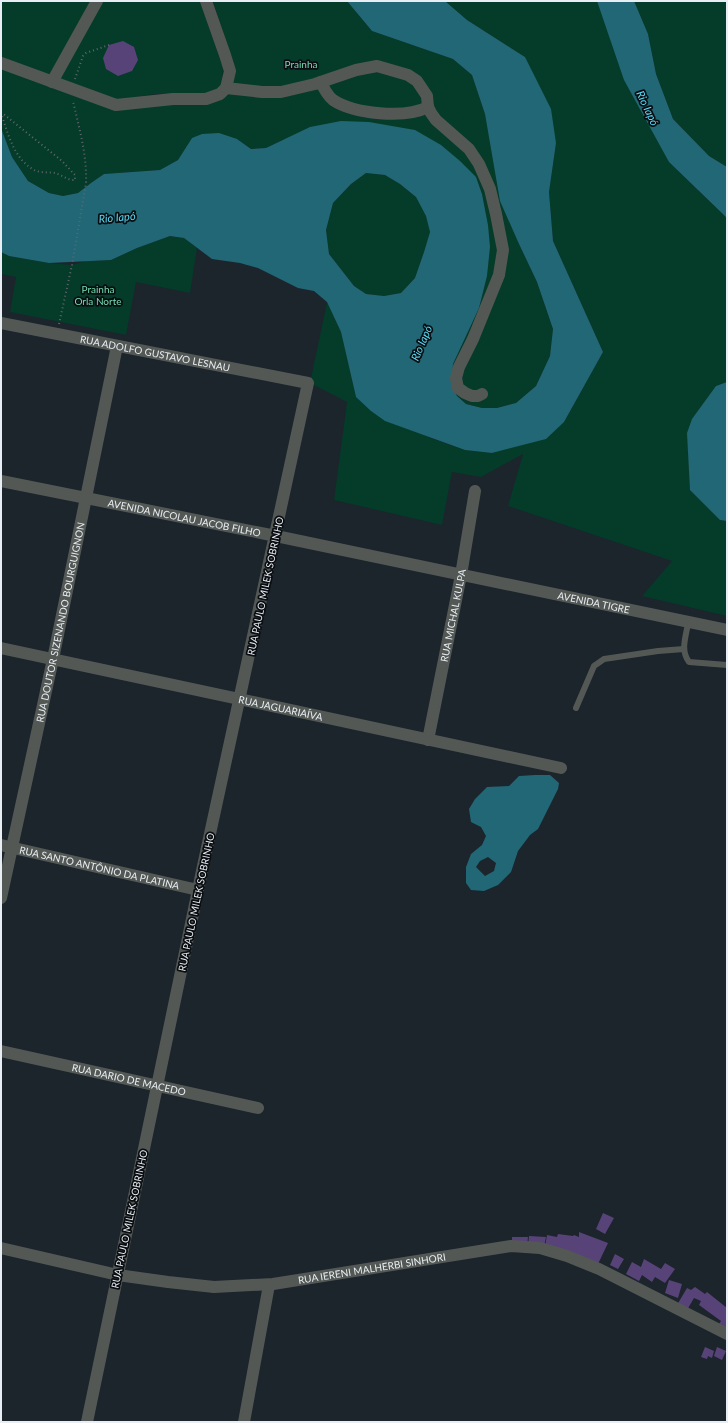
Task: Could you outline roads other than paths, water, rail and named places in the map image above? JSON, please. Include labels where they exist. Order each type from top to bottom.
[{"type":"street","points":[[52,82],[97,1]]},
{"type":"street","points":[[1,63],[116,105],[173,99],[206,99],[220,94],[226,88],[230,71],[226,55],[206,1]]},
{"type":"street","points":[[226,88],[262,92],[281,92],[321,82],[367,67],[377,66],[408,75],[417,81],[427,96],[428,107],[436,120],[469,149],[479,164],[490,189],[496,214],[503,250],[499,275],[473,338],[459,367],[456,378],[458,388],[465,393],[472,396],[482,394]]},
{"type":"street","points":[[321,82],[325,92],[334,100],[364,110],[394,114],[428,107]]},
{"type":"street","name":"RUA ADOLFO GUSTAVO LESNAU","points":[[1,322],[308,384]]},
{"type":"street","name":"RUA DOUTOR SIZENANDO BOURGUIGNON","points":[[1,898],[6,846],[53,659],[117,346]]},
{"type":"street","name":"RUA PAULO MILEK SOBRINHO","points":[[87,1422],[198,890],[308,384]]},
{"type":"street","name":"AVENIDA NICOLAU JACOB FILHO","points":[[1,481],[461,575]]},
{"type":"street","name":"RUA MICHAL KULPA","points":[[428,740],[461,575],[475,492]]},
{"type":"street","name":"AVENIDA TIGRE","points":[[461,575],[727,630]]},
{"type":"street","name":"RUA JAGUARIAÍVA","points":[[1,648],[561,768]]},
{"type":"street","name":"RUA SANTO ANTÔNIO DA PLATINA","points":[[6,846],[198,890]]},
{"type":"street","name":"RUA DARIO DE MACEDO","points":[[1,1051],[258,1108]]},
{"type":"street","name":"RUA IERENI MALHERBI SINHORI","points":[[1,1248],[118,1275],[214,1287],[269,1285],[511,1246],[540,1248],[567,1256],[599,1269],[727,1334]]},
{"type":"street","points":[[244,1422],[269,1285]]},
{"type":"lane","points":[[688,623],[684,649],[685,656],[689,662],[727,665]]},
{"type":"lane","points":[[576,708],[594,666],[604,659],[658,651],[684,649]]},
{"type":"water","name":"Rio Iapó","points":[[347,1],[445,1],[467,20],[525,57],[551,109],[556,143],[549,192],[553,241],[603,352],[564,422],[546,439],[492,453],[465,450],[385,421],[371,411],[356,397],[341,332],[327,302],[314,291],[298,288],[258,268],[240,263],[212,259],[184,238],[170,236],[137,248],[111,260],[49,263],[9,256],[1,252],[1,128],[12,157],[28,181],[49,193],[63,196],[78,193],[104,174],[160,170],[178,160],[192,138],[202,134],[219,133],[237,139],[251,149],[266,148],[310,127],[341,121],[369,122],[415,130],[441,145],[476,177],[482,194],[488,225],[490,247],[487,276],[479,308],[453,364],[452,386],[457,396],[466,404],[482,408],[497,408],[516,403],[536,386],[550,356],[553,329],[537,282],[500,201],[485,114],[472,75],[453,59],[372,31]],"holes":[[[366,173],[385,175],[400,184],[416,197],[426,216],[430,232],[415,278],[401,293],[384,296],[366,294],[354,286],[329,254],[326,230],[333,203],[351,184]]]},
{"type":"water","name":"Rio Iapó","points":[[597,1],[634,1],[648,34],[656,74],[673,119],[709,156],[727,167],[727,218],[669,162],[624,80]]},
{"type":"water","points":[[727,382],[727,521],[720,520],[690,490],[687,433],[692,419],[716,386]]},
{"type":"water","points":[[550,775],[559,783],[558,789],[538,829],[530,835],[518,851],[511,872],[498,885],[484,891],[471,890],[466,883],[466,867],[471,854],[482,845],[486,836],[481,827],[471,822],[469,809],[475,799],[487,787],[509,786],[519,776]],"holes":[[[488,857],[496,863],[494,871],[485,876],[476,867],[480,861]]]},
{"type":"park label","name":"Prainha","points":[[301,64]]},
{"type":"park label","name":"Prainha Orla Norte","points":[[98,294]]}]
